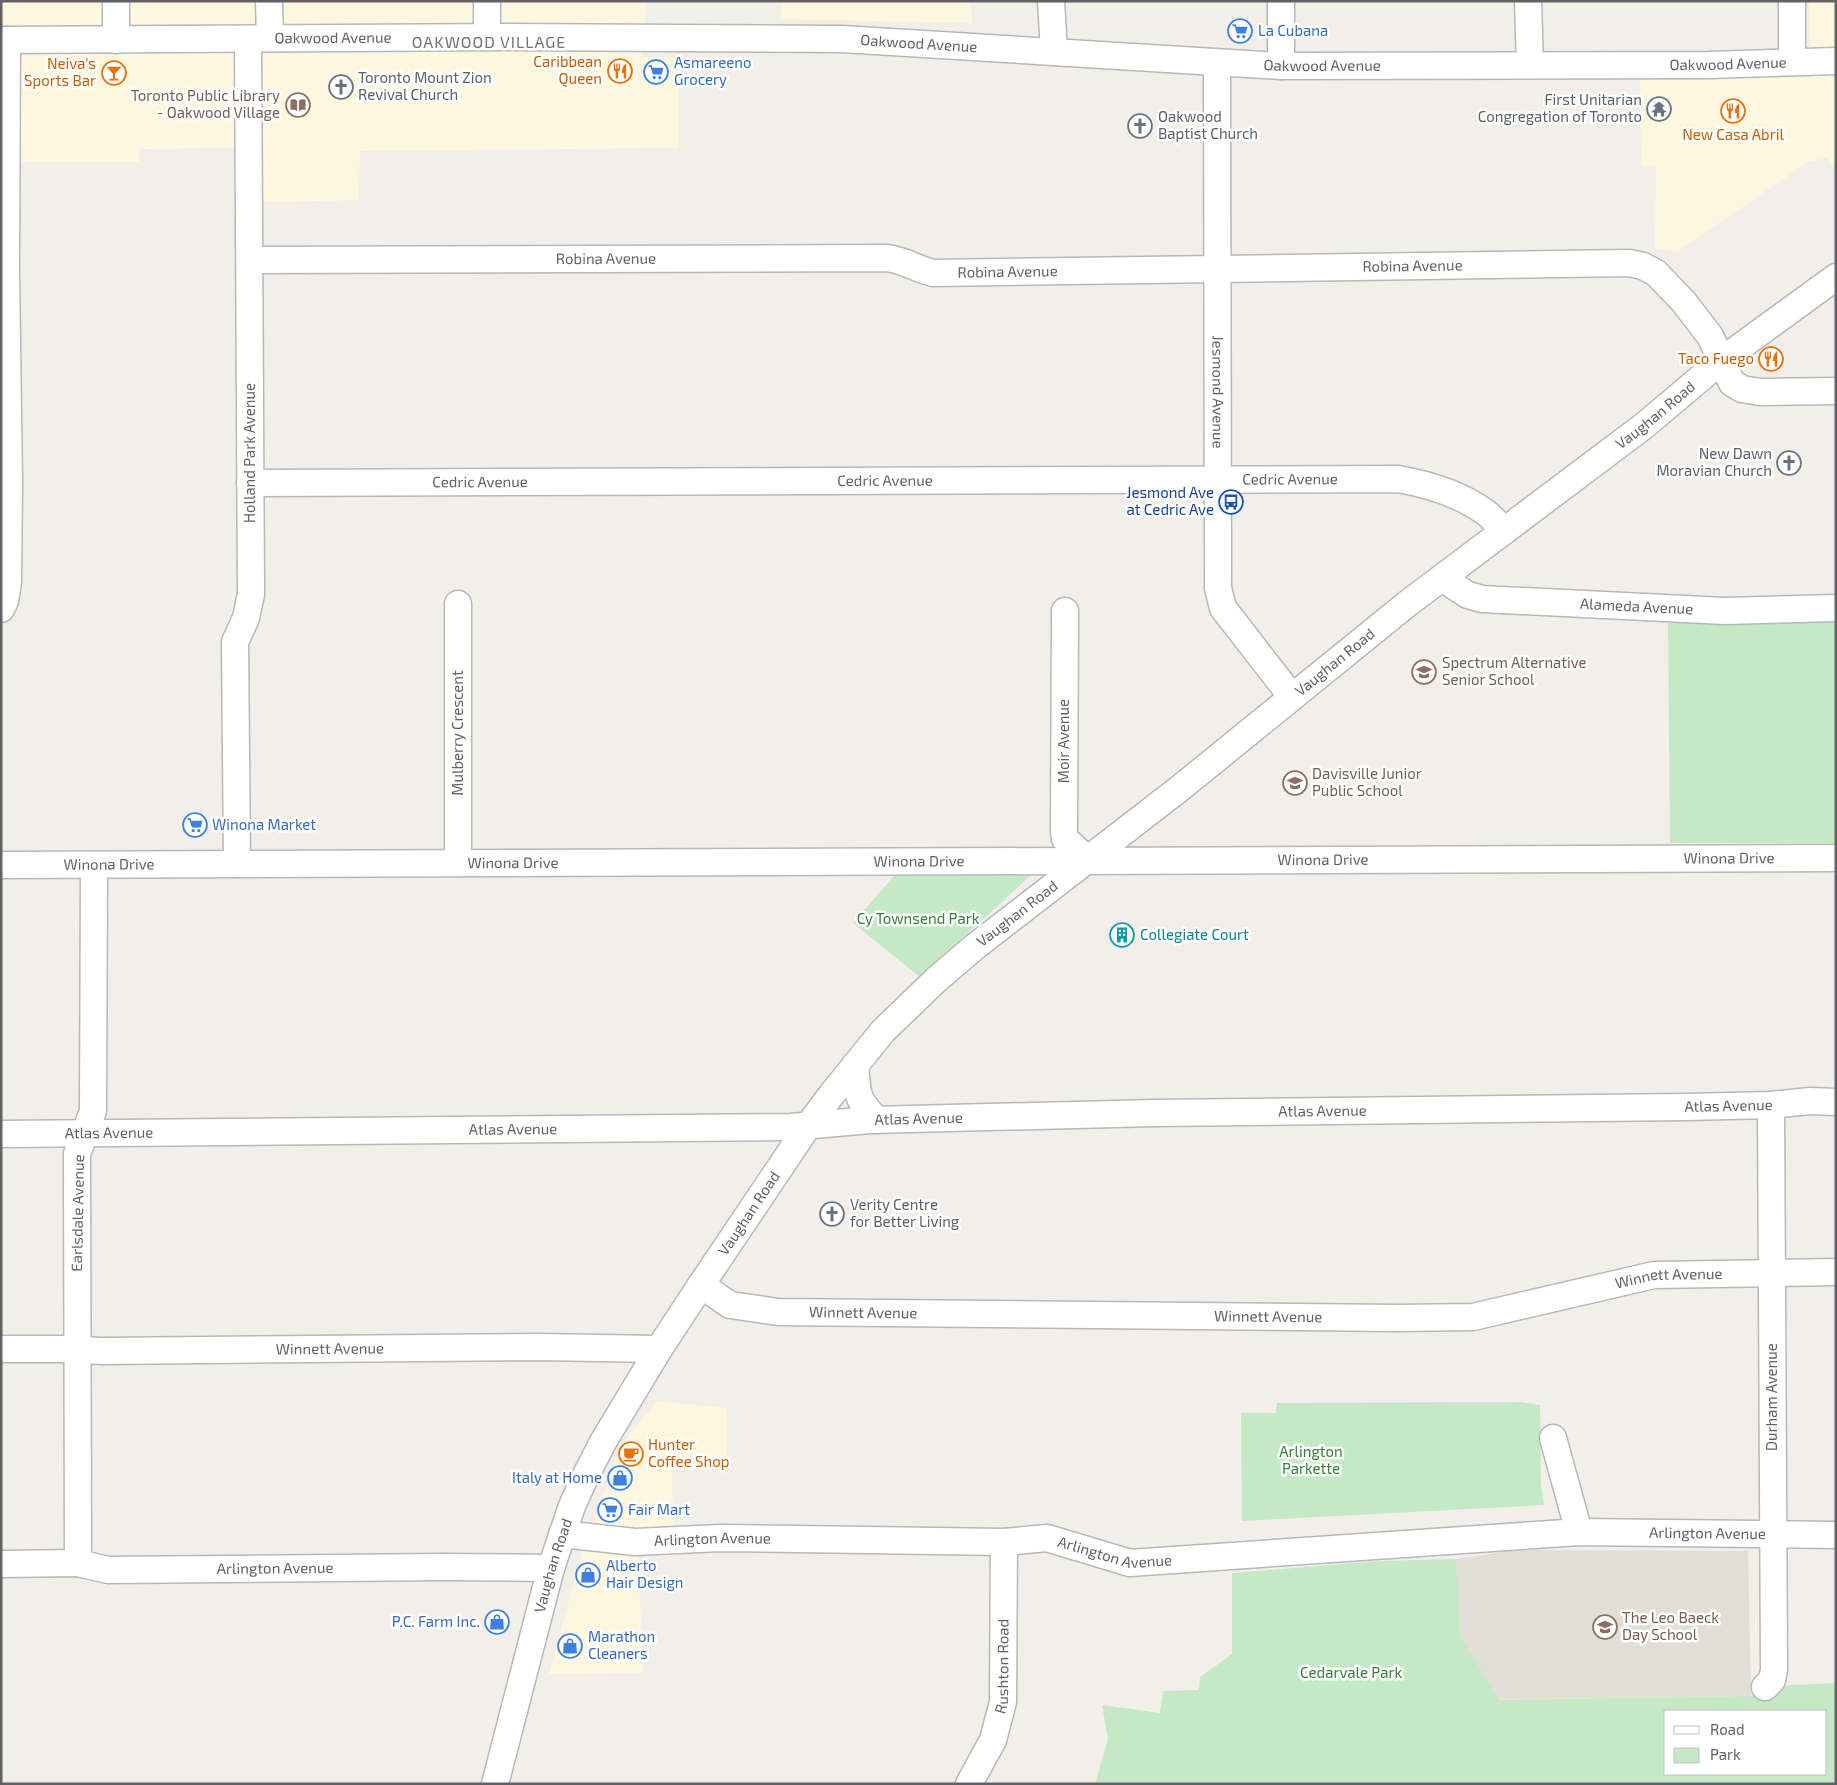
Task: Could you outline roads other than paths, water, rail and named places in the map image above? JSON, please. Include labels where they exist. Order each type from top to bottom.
[{"type":"street","points":[[116,1],[116,40]]},
{"type":"street","name":"Holland Park Avenue","points":[[237,864],[235,642],[246,618],[251,598],[250,260],[259,39],[269,1]]},
{"type":"street","points":[[487,1],[487,37]]},
{"type":"street","points":[[1051,1],[1054,52]]},
{"type":"street","points":[[1281,1],[1281,66]]},
{"type":"street","points":[[1528,1],[1530,65]]},
{"type":"street","points":[[1792,1],[1792,61]]},
{"type":"street","name":"Oakwood Avenue","points":[[4,40],[487,37],[842,39],[1281,66],[1708,65],[1836,60]]},
{"type":"street","points":[[1,609],[5,601],[8,582],[5,484],[4,40]]},
{"type":"street","name":"Jesmond Avenue","points":[[1217,63],[1217,480],[1220,599],[1223,608],[1292,697]]},
{"type":"street","name":"Robina Avenue","points":[[250,260],[886,258],[901,260],[921,270],[933,273],[1629,263],[1643,266],[1656,272],[1683,301],[1710,336],[1732,383],[1742,389],[1760,392],[1836,391]]},
{"type":"street","name":"Vaughan Road","points":[[495,1784],[551,1568],[572,1506],[586,1474],[659,1349],[701,1285],[808,1126],[883,1031],[937,979],[977,945],[1179,789],[1407,604],[1443,579],[1645,425],[1722,360],[1836,277]]},
{"type":"street","name":"Cedric Avenue","points":[[250,483],[1398,478],[1422,483],[1466,501],[1485,512],[1504,531]]},
{"type":"street","name":"Alameda Avenue","points":[[1443,579],[1468,595],[1482,599],[1725,611],[1836,608]]},
{"type":"street","name":"Mulberry Crescent","points":[[458,604],[458,863]]},
{"type":"street","name":"Moir Avenue","points":[[1065,611],[1064,832],[1065,839],[1088,860]]},
{"type":"street","name":"Winona Drive","points":[[1,865],[1836,858]]},
{"type":"street","name":"Earlsdale Avenue","points":[[78,1563],[77,1154],[93,1111],[94,865]]},
{"type":"street","points":[[855,1065],[859,1099],[863,1106],[877,1120]]},
{"type":"street","name":"Atlas Avenue","points":[[1,1134],[808,1126],[877,1120],[1154,1113],[1686,1107],[1772,1105],[1810,1101],[1836,1102]]},
{"type":"street","name":"Durham Avenue","points":[[1765,1688],[1772,1680],[1774,1670],[1772,1105]]},
{"type":"street","name":"Winnett Avenue","points":[[701,1285],[730,1305],[778,1312],[1398,1318],[1473,1317],[1654,1275],[1836,1272]]},
{"type":"street","name":"Winnett Avenue","points":[[1,1349],[354,1350],[539,1347],[659,1349]]},
{"type":"street","points":[[1553,1438],[1579,1532]]},
{"type":"street","name":"Arlington Avenue","points":[[562,1534],[635,1542],[720,1538],[1004,1542],[1047,1538],[1130,1563],[1579,1532],[1836,1535]]},
{"type":"street","name":"Rushton Road","points":[[970,1784],[993,1740],[1003,1702],[1004,1542]]},
{"type":"street","name":"Arlington Avenue","points":[[1,1564],[78,1563],[108,1570],[551,1568]]},
{"type":"place","name":"La Cubana","points":[[1240,31]]},
{"type":"place","name":"Caribbean Queen","points":[[620,71]]},
{"type":"place","name":"Asmareeno Grocery","points":[[656,72]]},
{"type":"place","name":"Neiva's Sports Bar","points":[[114,73]]},
{"type":"place","name":"Toronto Mount Zion Revival Church","points":[[341,87]]},
{"type":"place","name":"Toronto Public Library - Oakwood Village","points":[[298,105]]},
{"type":"place","name":"First Unitarian Congregation of Toronto","points":[[1659,109]]},
{"type":"place","name":"New Casa Abril","points":[[1733,111]]},
{"type":"place","name":"Oakwood Baptist Church","points":[[1140,126]]},
{"type":"place","name":"Taco Fuego","points":[[1771,359]]},
{"type":"place","name":"New Dawn Moravian Church","points":[[1789,463]]},
{"type":"place","name":"Jesmond Ave at Cedric Ave","points":[[1231,502]]},
{"type":"place","name":"Spectrum Alternative Senior School","points":[[1424,672]]},
{"type":"place","name":"Davisville Junior Public School","points":[[1295,783]]},
{"type":"place","name":"Winona Market","points":[[195,825]]},
{"type":"place","name":"Collegiate Court","points":[[1122,935]]},
{"type":"place","name":"Verity Centre for Better Living","points":[[832,1214]]},
{"type":"place","name":"Hunter Coffee Shop","points":[[631,1454]]},
{"type":"place","name":"Italy at Home","points":[[620,1478]]},
{"type":"place","name":"Fair Mart","points":[[610,1510]]},
{"type":"place","name":"Alberto Hair Design","points":[[588,1575]]},
{"type":"place","name":"P.C. Farm Inc.","points":[[497,1622]]},
{"type":"place","name":"The Leo Baeck Day School","points":[[1605,1627]]},
{"type":"place","name":"Marathon Cleaners","points":[[570,1646]]},
{"type":"district","name":"OAKWOOD VILLAGE","points":[[489,42]]},
{"type":"park label","name":"Cy Townsend Park","points":[[918,919]]},
{"type":"park label","name":"Arlington Parkette","points":[[1311,1460]]},
{"type":"park label","name":"Cedarvale Park","points":[[1351,1673]]}]
